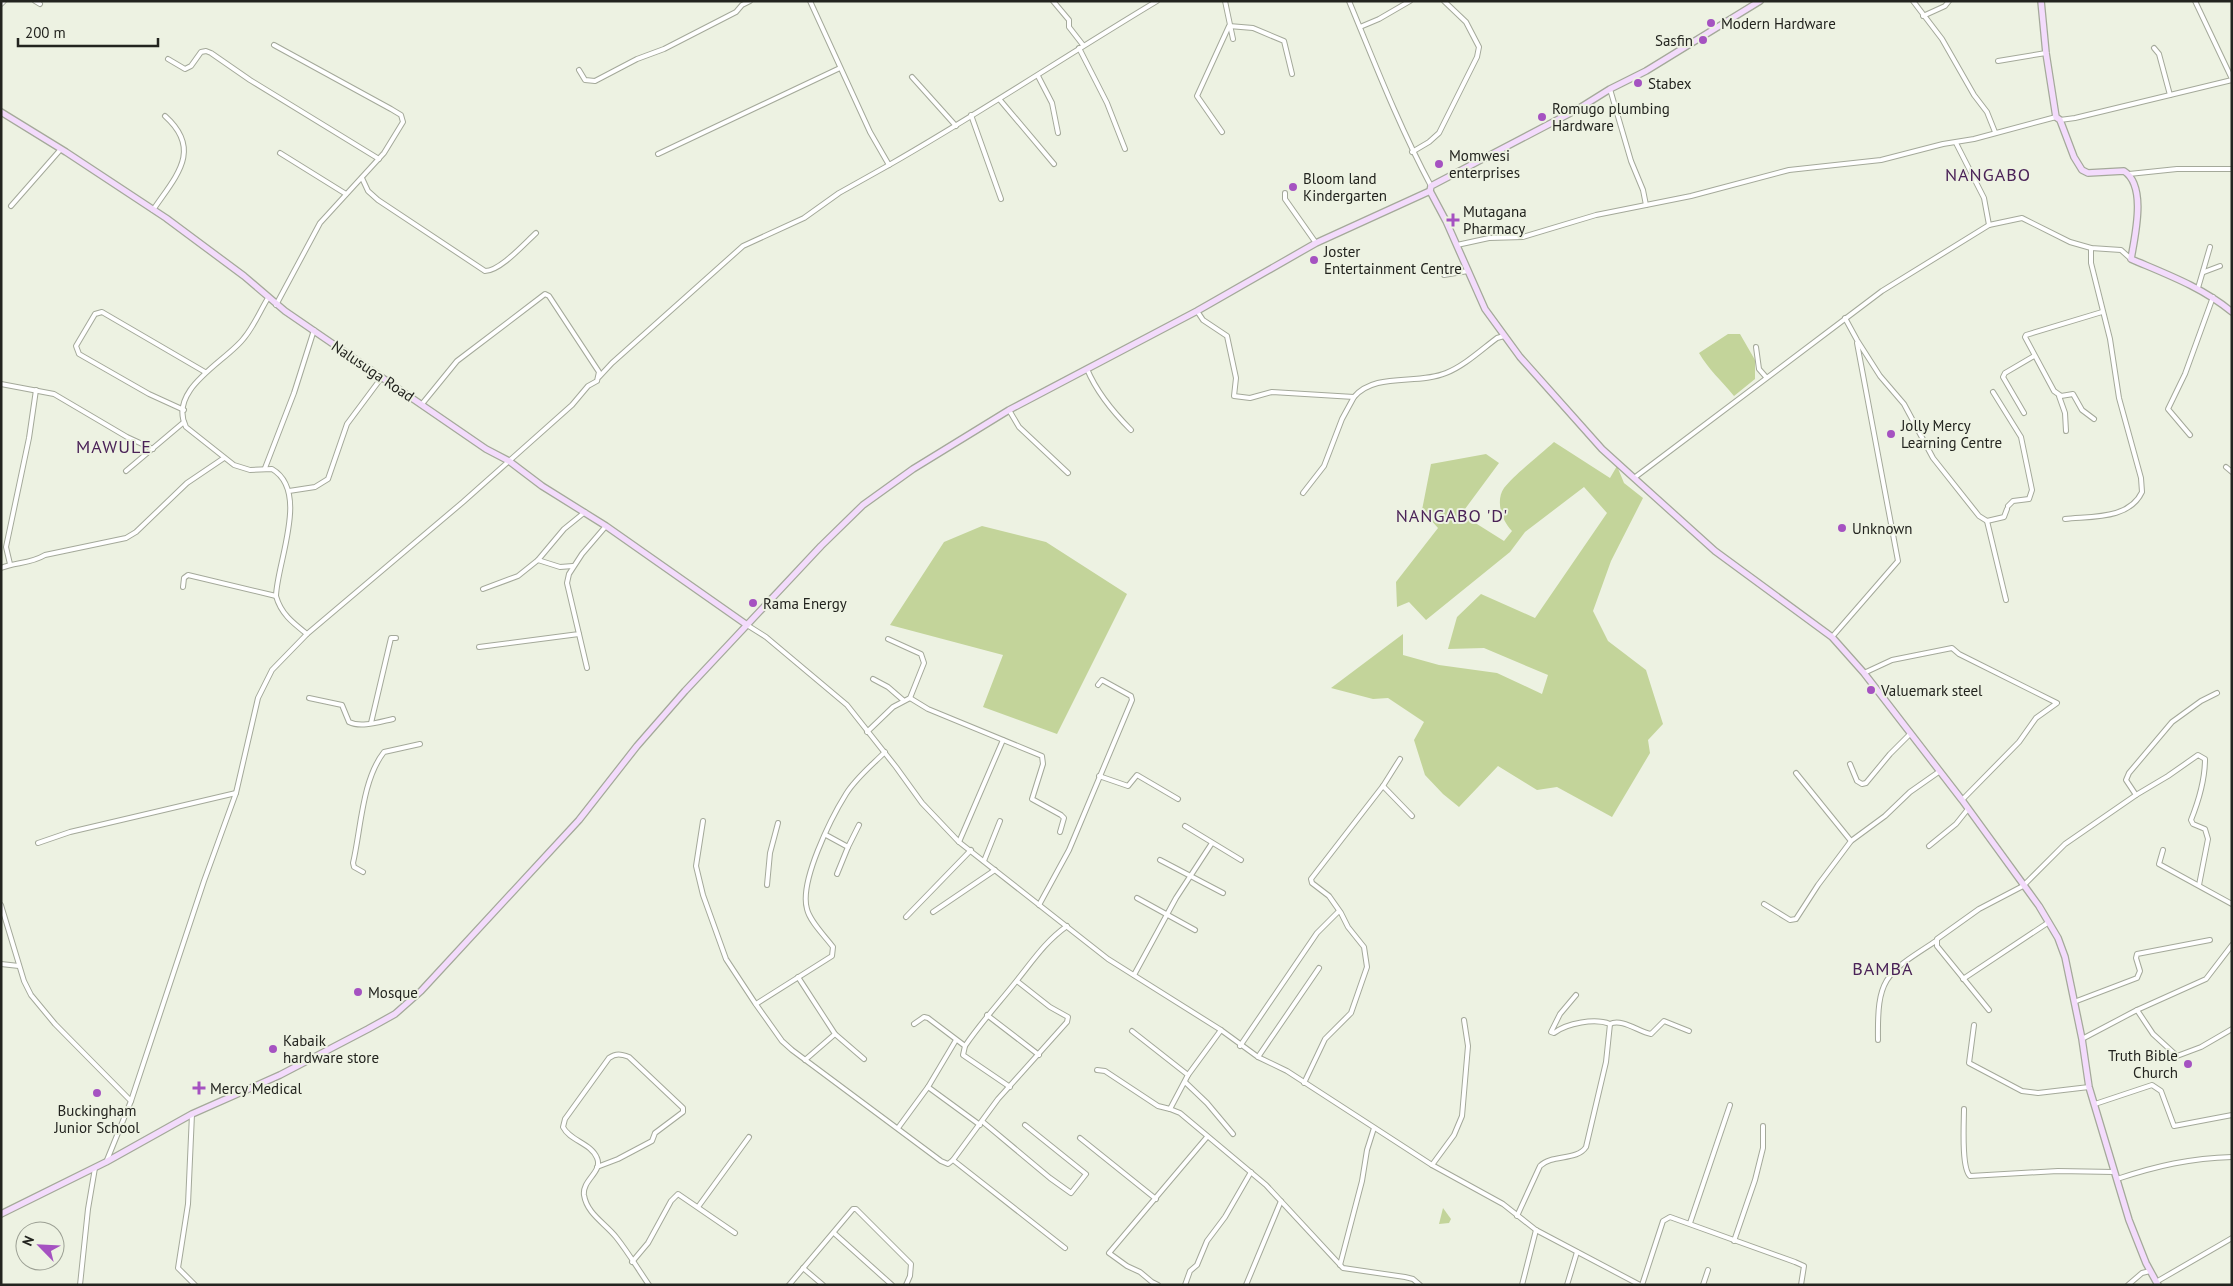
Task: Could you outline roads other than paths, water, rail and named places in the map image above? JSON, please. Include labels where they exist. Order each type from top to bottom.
[{"type":"street","points":[[35,1],[40,4]]},
{"type":"street","points":[[580,70],[585,80],[595,80],[637,59],[664,49],[736,12],[742,5],[750,1]]},
{"type":"street","points":[[810,1],[877,145],[889,165]]},
{"type":"street","points":[[1053,1],[1069,20],[1070,27],[1107,103],[1125,149]]},
{"type":"street","points":[[106,1162],[131,1101],[204,881],[236,793],[258,698],[272,670],[307,634],[509,461],[572,405],[588,386],[612,363],[744,246],[804,218],[839,193],[956,126],[971,115],[1000,100],[1081,47],[1157,1]]},
{"type":"street","points":[[1224,1],[1233,39]]},
{"type":"street","points":[[1349,1],[1385,92],[1412,152],[1485,309],[1504,336],[1520,357],[1602,448],[1634,478],[1715,550],[1832,637],[1864,673],[1990,836],[2049,922],[2058,938],[2065,957],[2082,1039],[2089,1087],[2116,1179],[2150,1271],[2157,1283],[2232,1238]]},
{"type":"street","points":[[1360,27],[1380,19],[1410,1]]},
{"type":"street","points":[[1412,152],[1429,142],[1439,133],[1477,57],[1479,47],[1466,22],[1444,1]]},
{"type":"street","points":[[1,1214],[95,1168],[192,1114],[280,1075],[395,1014],[421,991],[580,820],[637,746],[821,546],[863,505],[913,469],[1009,410],[1197,311],[1316,243],[1430,189],[1578,109],[1610,89],[1646,71],[1760,1]]},
{"type":"street","points":[[1913,1],[1942,39],[1974,95],[1987,112],[1995,132]]},
{"type":"street","points":[[1923,16],[1945,6],[1949,1]]},
{"type":"street","points":[[2041,1],[2046,53],[2058,118],[2074,157],[2082,170],[2088,173],[2124,171],[2129,174],[2135,183],[2137,197],[2136,230],[2131,259]]},
{"type":"street","points":[[1456,245],[1489,238],[1523,237],[1596,215],[1646,205],[1789,170],[1882,160],[1942,144],[1956,143],[2058,118],[2075,118],[2232,79],[2195,1]]},
{"type":"street","points":[[1229,26],[1253,28],[1284,41],[1292,74]]},
{"type":"street","points":[[1222,132],[1198,96],[1229,26]]},
{"type":"street","points":[[274,45],[401,115],[403,118],[402,126],[379,159],[320,223],[276,305]]},
{"type":"street","points":[[2154,48],[2159,54],[2170,94]]},
{"type":"street","points":[[168,59],[180,67],[188,69],[201,52],[206,51],[379,159]]},
{"type":"street","points":[[1998,62],[2046,53]]},
{"type":"street","points":[[658,154],[840,68]]},
{"type":"street","points":[[1038,76],[1052,103],[1058,133]]},
{"type":"street","points":[[912,77],[956,126]]},
{"type":"street","points":[[1610,89],[1631,161],[1644,190],[1646,205]]},
{"type":"street","points":[[1000,100],[1054,164]]},
{"type":"street","name":"Nalusuga Road","points":[[1,112],[61,148],[153,210],[244,276],[276,305],[486,449],[509,461],[542,486],[606,526],[747,625]]},
{"type":"street","points":[[971,115],[1000,199]]},
{"type":"street","points":[[153,210],[174,179],[185,150],[185,144],[177,126],[165,116]]},
{"type":"street","points":[[1956,143],[1984,198],[1989,225]]},
{"type":"street","points":[[11,206],[61,148]]},
{"type":"street","points":[[280,153],[346,194]]},
{"type":"street","points":[[2129,174],[2177,170],[2232,170]]},
{"type":"street","points":[[362,178],[368,191],[378,200],[485,271],[494,269],[536,234]]},
{"type":"street","points":[[1285,193],[1285,199],[1316,243]]},
{"type":"street","points":[[1634,478],[1882,291],[1989,225],[2022,218],[2070,242],[2090,248],[2121,250],[2131,259],[2198,288],[2214,297],[2232,312]]},
{"type":"street","points":[[2198,288],[2210,246]]},
{"type":"street","points":[[2065,519],[2102,517],[2113,514],[2134,502],[2142,492],[2141,478],[2119,398],[2110,339],[2091,263],[2090,248]]},
{"type":"street","points":[[2204,272],[2220,266]]},
{"type":"street","points":[[1444,275],[1468,271]]},
{"type":"street","points":[[422,404],[457,361],[545,294],[549,296],[599,372],[599,377]]},
{"type":"street","points":[[2190,435],[2168,409],[2185,374],[2214,297]]},
{"type":"street","points":[[268,298],[245,338],[205,372],[192,389],[184,403],[184,422],[186,427],[234,465],[250,470],[265,468],[278,473],[289,490],[290,517],[288,536],[276,596],[279,606],[288,618],[307,634]]},
{"type":"street","points":[[1197,311],[1203,320],[1225,333],[1229,339],[1236,378],[1234,396],[1250,398],[1262,393],[1296,392],[1354,397]]},
{"type":"street","points":[[184,410],[149,394],[79,354],[76,346],[95,314],[102,312],[205,372]]},
{"type":"street","points":[[2066,431],[2065,413],[2058,396],[2026,341],[2026,335],[2102,312]]},
{"type":"street","points":[[1845,318],[1856,340],[1880,376],[1904,404],[1933,458],[1980,516],[1987,521],[2006,600]]},
{"type":"street","points":[[265,468],[294,393],[314,330]]},
{"type":"street","points":[[1303,493],[1324,466],[1342,419],[1354,397],[1361,390],[1378,382],[1406,381],[1445,374],[1497,338],[1504,336]]},
{"type":"street","points":[[1832,637],[1898,561],[1856,340]]},
{"type":"street","points":[[1756,347],[1759,369],[1766,378]]},
{"type":"street","points":[[2024,412],[2003,377],[2005,373],[2034,356]]},
{"type":"street","points":[[1087,369],[1107,403],[1131,430]]},
{"type":"street","points":[[289,490],[315,487],[328,479],[348,424],[382,377]]},
{"type":"street","points":[[1,384],[54,394],[133,441],[153,449]]},
{"type":"street","points":[[10,564],[6,547],[29,438],[36,390]]},
{"type":"street","points":[[1987,521],[2004,517],[2007,508],[2013,501],[2029,499],[2032,493],[2021,437],[1993,392]]},
{"type":"street","points":[[2058,396],[2073,394],[2082,410],[2094,419]]},
{"type":"street","points":[[1009,410],[1019,427],[1068,473]]},
{"type":"street","points":[[126,472],[184,422]]},
{"type":"street","points":[[1,568],[10,564],[36,561],[45,555],[126,538],[136,532],[187,483],[224,458]]},
{"type":"street","points":[[2226,467],[2232,472]]},
{"type":"street","points":[[483,589],[518,576],[538,560],[564,529],[585,512]]},
{"type":"street","points":[[587,668],[567,583],[573,566],[606,526]]},
{"type":"street","points":[[538,560],[560,567],[573,566]]},
{"type":"street","points":[[182,587],[184,578],[188,575],[276,596]]},
{"type":"street","points":[[747,625],[766,637],[847,705],[885,752],[925,808],[959,842],[1108,959],[1221,1030],[1240,1046],[1287,1071],[1432,1165],[1503,1204],[1536,1230],[1641,1285],[1663,1222],[1670,1216],[1804,1266],[1801,1285]]},
{"type":"street","points":[[479,647],[579,634]]},
{"type":"street","points":[[371,723],[391,638],[396,638]]},
{"type":"street","points":[[888,638],[921,654],[924,660],[910,698]]},
{"type":"street","points":[[1864,673],[1892,660],[1952,648],[1959,654],[2057,703],[2036,718],[2019,742],[1962,800]]},
{"type":"street","points":[[1098,685],[1105,674]]},
{"type":"street","points":[[873,679],[888,687],[903,700]]},
{"type":"street","points":[[1039,905],[1068,850],[1132,700],[1127,694],[1102,680]]},
{"type":"street","points":[[2136,795],[2126,780],[2129,773],[2172,722],[2201,701],[2217,693]]},
{"type":"street","points":[[309,698],[342,705],[349,722],[352,724],[393,719]]},
{"type":"street","points":[[867,732],[886,712],[903,700],[910,698],[928,709],[1042,756],[1043,764],[1032,799],[1064,818],[1060,832]]},
{"type":"street","points":[[1850,764],[1857,781],[1862,784],[1866,783],[1910,734]]},
{"type":"street","points":[[959,842],[1003,740]]},
{"type":"street","points":[[363,872],[354,867],[352,863],[366,794],[376,766],[384,752],[420,744]]},
{"type":"street","points":[[755,1003],[832,956],[834,952],[833,946],[807,911],[805,898],[811,868],[846,794],[885,752]]},
{"type":"street","points":[[1878,1040],[1879,997],[1891,973],[1979,909],[2024,886],[2059,849],[2195,756],[2206,758],[2201,791],[2191,820],[2193,824],[2205,829],[2208,839],[2199,885]]},
{"type":"street","points":[[1304,1083],[1325,1040],[1351,1013],[1367,967],[1364,947],[1348,928],[1329,896],[1312,883],[1312,879],[1383,786],[1400,759]]},
{"type":"street","points":[[1764,904],[1790,920],[1796,919],[1818,885],[1852,841],[1885,816],[1910,792],[1940,771]]},
{"type":"street","points":[[1099,776],[1128,786],[1136,774],[1178,800]]},
{"type":"street","points":[[1796,774],[1852,841]]},
{"type":"street","points":[[1383,786],[1412,816]]},
{"type":"street","points":[[38,843],[70,832],[236,793]]},
{"type":"street","points":[[1929,846],[1956,824],[1968,809]]},
{"type":"street","points":[[702,821],[696,866],[703,895],[726,959],[782,1041],[946,1164],[953,1160],[1010,1087],[1065,1025],[1068,1017],[1017,981]]},
{"type":"street","points":[[984,861],[1000,821]]},
{"type":"street","points":[[767,886],[770,853],[778,823]]},
{"type":"street","points":[[837,874],[848,847],[860,825]]},
{"type":"street","points":[[1185,826],[1241,860]]},
{"type":"street","points":[[826,834],[848,847]]},
{"type":"street","points":[[1134,975],[1190,876],[1212,843]]},
{"type":"street","points":[[906,917],[971,850]]},
{"type":"street","points":[[2163,850],[2159,864],[2232,904]]},
{"type":"street","points":[[1160,860],[1223,893]]},
{"type":"street","points":[[933,912],[995,870]]},
{"type":"street","points":[[1137,898],[1195,930]]},
{"type":"street","points":[[1,906],[30,995],[55,1024],[131,1101]]},
{"type":"street","points":[[1240,1046],[1317,933],[1339,911]]},
{"type":"street","points":[[1963,979],[2049,922]]},
{"type":"street","points":[[1010,1087],[963,1055],[965,1046],[987,1015],[1051,938],[1067,926]]},
{"type":"street","points":[[2074,1002],[2137,978],[2140,971],[2136,958],[2137,954],[2210,940]]},
{"type":"street","points":[[1936,941],[1937,946],[1989,1010]]},
{"type":"street","points":[[2082,1039],[2136,1010],[2206,979],[2232,946]]},
{"type":"street","points":[[1,964],[19,966]]},
{"type":"street","points":[[1258,1057],[1319,968]]},
{"type":"street","points":[[798,977],[835,1034],[864,1059]]},
{"type":"street","points":[[1576,995],[1560,1014],[1551,1032],[1554,1033],[1559,1029],[1580,1023],[1605,1022],[1610,1024],[1615,1022],[1651,1034],[1660,1023],[1667,1021],[1689,1031]]},
{"type":"street","points":[[755,1003],[758,1011]]},
{"type":"street","points":[[2136,1010],[2157,1038],[2177,1056],[2201,1047],[2232,1030]]},
{"type":"street","points":[[987,1015],[1039,1055]]},
{"type":"street","points":[[914,1024],[926,1017],[965,1046]]},
{"type":"street","points":[[1432,1165],[1454,1135],[1462,1116],[1468,1046],[1464,1020]]},
{"type":"street","points":[[1517,1216],[1540,1166],[1545,1161],[1579,1154],[1586,1146],[1606,1062],[1610,1024]]},
{"type":"street","points":[[1974,1025],[1969,1063],[1972,1066],[1992,1074],[2022,1091],[2038,1093],[2089,1087]]},
{"type":"street","points":[[1170,1109],[1188,1076],[1221,1030]]},
{"type":"street","points":[[1132,1031],[1188,1076]]},
{"type":"street","points":[[805,1060],[835,1034]]},
{"type":"street","points":[[898,1128],[928,1087],[956,1040]]},
{"type":"street","points":[[597,1167],[618,1159],[652,1141],[655,1133],[683,1112],[683,1108],[629,1057],[620,1054],[614,1054],[609,1058],[563,1124],[567,1133],[594,1154],[598,1161],[597,1167],[585,1184],[585,1200],[588,1209],[616,1237],[649,1285]]},
{"type":"street","points":[[1097,1070],[1105,1071],[1158,1106],[1180,1113],[1251,1172],[1345,1269],[1405,1277],[1413,1279],[1420,1285]]},
{"type":"street","points":[[1185,1082],[1207,1103],[1233,1134]]},
{"type":"street","points":[[2095,1104],[2152,1085],[2161,1091],[2174,1126],[2232,1115]]},
{"type":"street","points":[[928,1087],[981,1123],[1071,1193],[1086,1174],[1025,1125]]},
{"type":"street","points":[[1690,1223],[1730,1105]]},
{"type":"street","points":[[1964,1109],[1966,1170],[1970,1176],[2058,1171],[2114,1172]]},
{"type":"street","points":[[192,1114],[188,1204],[178,1268],[195,1285]]},
{"type":"street","points":[[1734,1241],[1755,1180],[1763,1148],[1762,1126]]},
{"type":"street","points":[[1340,1265],[1374,1128]]},
{"type":"street","points":[[698,1207],[748,1137]]},
{"type":"street","points":[[1158,1285],[1109,1253],[1207,1137]]},
{"type":"street","points":[[1080,1138],[1156,1198]]},
{"type":"street","points":[[2116,1179],[2201,1157],[2232,1157]]},
{"type":"street","points":[[953,1160],[1064,1248]]},
{"type":"street","points":[[80,1285],[88,1209],[95,1168]]},
{"type":"street","points":[[1185,1285],[1190,1271],[1201,1258],[1207,1241],[1225,1217],[1251,1172]]},
{"type":"street","points":[[632,1262],[648,1244],[674,1196],[678,1194],[735,1233]]},
{"type":"street","points":[[1246,1285],[1281,1201]]},
{"type":"street","points":[[790,1285],[854,1210],[859,1211],[911,1264],[910,1276],[906,1285]]},
{"type":"street","points":[[1522,1285],[1536,1230]]},
{"type":"street","points":[[834,1233],[892,1285]]},
{"type":"street","points":[[1567,1285],[1577,1252]]},
{"type":"street","points":[[803,1268],[823,1285]]},
{"type":"street","points":[[1703,1285],[1708,1270]]},
{"type":"street","points":[[2128,1285],[2142,1273],[2150,1271]]},
{"type":"place","name":"Modern Hardware","points":[[1711,23]]},
{"type":"place","name":"Sasfin","points":[[1703,40]]},
{"type":"place","name":"Stabex","points":[[1638,83]]},
{"type":"place","name":"Romugo plumbing Hardware","points":[[1542,117]]},
{"type":"place","name":"Momwesi enterprises","points":[[1439,164]]},
{"type":"place","name":"Bloom land Kindergarten","points":[[1293,187]]},
{"type":"place","name":"Mutagana Pharmacy","points":[[1453,220]]},
{"type":"place","name":"Joster Entertainment Centre","points":[[1314,260]]},
{"type":"place","name":"Jolly Mercy Learning Centre","points":[[1891,434]]},
{"type":"place","name":"Unknown","points":[[1842,528]]},
{"type":"place","name":"Rama Energy","points":[[753,603]]},
{"type":"place","name":"Valuemark steel","points":[[1871,690]]},
{"type":"place","name":"Mosque","points":[[358,992]]},
{"type":"place","name":"Kabaik hardware store","points":[[273,1049]]},
{"type":"place","name":"Truth Bible Church","points":[[2188,1064]]},
{"type":"place","name":"Mercy Medical","points":[[199,1088]]},
{"type":"place","name":"Buckingham Junior School","points":[[97,1093]]},
{"type":"district","name":"NANGABO","points":[[1988,174]]},
{"type":"district","name":"MAWULE","points":[[114,446]]},
{"type":"district","name":"NANGABO 'D'","points":[[1452,515]]},
{"type":"district","name":"BAMBA","points":[[1883,968]]}]
